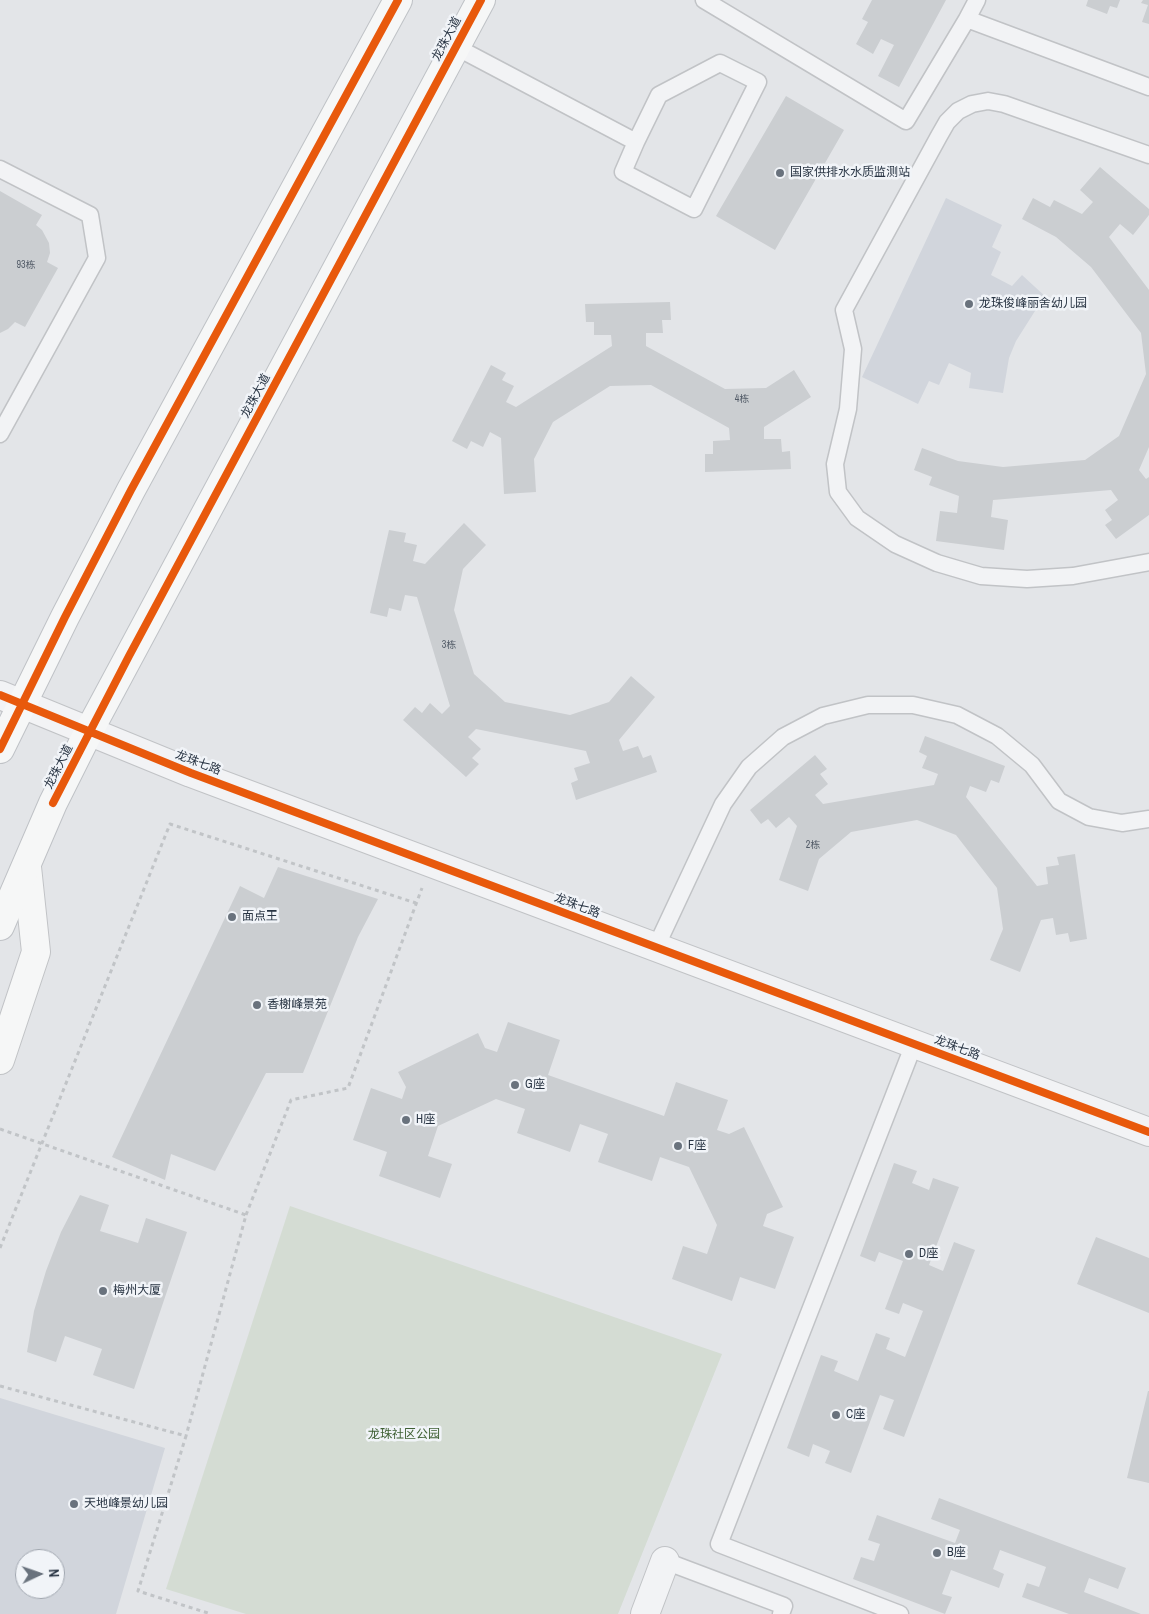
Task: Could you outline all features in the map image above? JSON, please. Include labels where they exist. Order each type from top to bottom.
[{"type":"main road","points":[[0,750],[11,699],[131,490],[398,0]]},
{"type":"main road","name":"龙珠大道","points":[[0,926],[53,804],[89,732],[481,0]]},
{"type":"main road","points":[[0,1060],[36,952],[27,867]]},
{"type":"street","name":"龙珠七路","points":[[11,699],[191,773],[1149,1132]]},
{"type":"street","points":[[645,1614],[665,1561]]},
{"type":"lane","points":[[704,0],[906,121],[977,0]]},
{"type":"lane","points":[[967,19],[1149,87]]},
{"type":"lane","points":[[456,46],[636,142]]},
{"type":"lane","points":[[720,63],[758,82],[694,209],[622,172],[636,142],[659,95],[720,63]]},
{"type":"lane","points":[[1149,155],[1004,104],[988,102],[972,104],[958,111],[947,122],[844,310],[853,349],[848,409],[835,464],[838,492],[857,518],[894,544],[937,564],[981,576],[1027,579],[1073,576],[1149,562]]},
{"type":"lane","points":[[0,169],[90,215],[97,258],[0,434]]},
{"type":"lane","points":[[656,947],[723,804],[749,767],[783,737],[823,716],[868,705],[913,704],[957,715],[997,736],[1032,765],[1059,801],[1089,817],[1122,823],[1149,819]]},
{"type":"lane","points":[[900,1614],[718,1544],[914,1044]]},
{"type":"lane","points":[[665,1561],[784,1606],[780,1614]]},
{"type":"path","points":[[0,1248],[170,824],[416,903]]},
{"type":"path","points":[[211,1614],[138,1591],[186,1436],[246,1215],[291,1100],[348,1088],[416,903],[433,864]]},
{"type":"path","points":[[0,1129],[246,1215]]},
{"type":"path","points":[[0,1386],[186,1436]]},
{"type":"shaded area","name":"龙珠俊峰丽舍幼儿园","points":[[946,198],[1002,225],[992,247],[1001,252],[991,275],[1012,286],[1022,275],[1047,298],[1035,311],[1016,341],[1009,358],[1003,393],[969,388],[971,373],[949,363],[939,385],[929,381],[918,404],[862,377]]},
{"type":"shaded area","name":"天地峰景幼儿园","points":[[0,1398],[165,1448],[116,1614],[0,1614]]},
{"type":"green space","name":"龙珠社区公园","points":[[290,1206],[722,1354],[618,1614],[246,1614],[166,1589]]},
{"type":"building","points":[[872,0],[946,0],[899,87],[878,76],[894,45],[881,39],[873,54],[856,44],[868,22],[862,19]]},
{"type":"building","points":[[1088,0],[1120,0],[1117,8],[1110,6],[1107,14],[1086,6]]},
{"type":"building","points":[[1143,0],[1149,0],[1149,24],[1142,22],[1148,5],[1141,3]]},
{"type":"building","name":"国家供排水水质监测站","points":[[786,96],[844,130],[775,250],[716,216]]},
{"type":"building","points":[[1100,167],[1149,209],[1149,215],[1133,235],[1120,224],[1109,237],[1149,290],[1149,447],[1139,470],[1146,479],[1149,477],[1149,515],[1116,539],[1105,525],[1112,520],[1105,510],[1118,500],[1111,490],[993,500],[991,517],[1008,520],[1004,550],[936,541],[940,511],[957,513],[959,496],[929,485],[932,477],[914,470],[922,448],[958,461],[1003,467],[1085,460],[1119,436],[1146,374],[1141,333],[1091,267],[1056,237],[1022,219],[1033,198],[1050,207],[1054,200],[1082,214],[1093,202],[1080,190]]},
{"type":"building","points":[[0,191],[42,215],[36,225],[42,230],[49,243],[50,253],[47,262],[58,268],[25,327],[15,322],[8,329],[0,333]]},
{"type":"building","points":[[670,302],[671,320],[662,320],[663,333],[646,333],[646,346],[725,389],[766,388],[794,370],[811,397],[764,427],[764,439],[781,439],[782,452],[790,451],[791,469],[705,472],[705,454],[713,454],[713,441],[730,440],[729,428],[651,385],[610,386],[553,422],[534,459],[536,492],[504,494],[501,438],[490,432],[483,447],[471,441],[467,449],[452,441],[491,365],[506,373],[502,380],[514,386],[506,402],[516,407],[612,346],[611,335],[594,335],[594,322],[586,322],[585,304]]},
{"type":"building","points":[[464,523],[486,545],[463,569],[454,610],[474,674],[505,702],[570,715],[609,702],[631,676],[655,697],[619,740],[623,751],[638,746],[643,758],[651,755],[657,772],[576,800],[571,783],[578,780],[574,768],[590,763],[586,751],[476,729],[468,737],[481,749],[472,758],[479,764],[466,777],[403,720],[415,707],[422,713],[430,703],[442,714],[450,706],[417,597],[405,595],[401,611],[389,608],[387,617],[370,613],[389,530],[406,533],[404,542],[417,545],[413,561],[425,564]]},
{"type":"building","points":[[925,736],[1005,766],[999,783],[991,780],[986,792],[970,786],[966,797],[1037,886],[1048,884],[1046,867],[1059,865],[1057,857],[1075,854],[1087,939],[1070,942],[1068,933],[1056,935],[1053,918],[1041,920],[1020,972],[990,960],[1003,929],[997,888],[956,835],[917,820],[851,832],[819,859],[808,891],[779,880],[797,826],[789,817],[776,828],[768,819],[761,824],[750,810],[815,755],[827,769],[820,774],[828,784],[815,795],[823,804],[934,785],[938,774],[922,768],[927,756],[919,752]]},
{"type":"building","name":"香榭峰景苑","points":[[278,867],[378,899],[358,937],[303,1073],[266,1073],[215,1171],[171,1154],[165,1180],[112,1157],[240,886],[264,898]]},
{"type":"building","points":[[508,1022],[560,1040],[548,1075],[664,1116],[676,1082],[728,1100],[717,1130],[729,1134],[744,1127],[783,1207],[767,1214],[763,1226],[794,1237],[775,1289],[740,1277],[732,1301],[672,1279],[683,1246],[707,1254],[717,1225],[689,1167],[660,1157],[652,1181],[598,1162],[608,1134],[580,1124],[570,1152],[517,1133],[525,1109],[496,1099],[438,1126],[428,1156],[452,1164],[440,1198],[379,1176],[387,1152],[353,1140],[371,1088],[402,1099],[406,1087],[398,1072],[478,1033],[485,1048],[497,1052]]},
{"type":"building","points":[[894,1163],[917,1171],[912,1183],[929,1190],[933,1178],[959,1187],[929,1265],[943,1271],[954,1242],[975,1250],[904,1437],[883,1429],[894,1400],[880,1395],[851,1473],[825,1463],[830,1451],[813,1444],[809,1457],[787,1448],[821,1355],[838,1361],[834,1371],[858,1381],[876,1333],[890,1338],[886,1349],[905,1357],[923,1311],[903,1303],[899,1314],[885,1309],[903,1261],[879,1252],[875,1262],[860,1256]]},
{"type":"building","name":"梅州大厦","points":[[80,1195],[109,1205],[100,1231],[138,1243],[146,1218],[187,1232],[134,1389],[93,1375],[102,1349],[65,1336],[56,1362],[27,1352],[34,1311],[46,1271],[61,1232]]},
{"type":"building","points":[[1096,1237],[1149,1258],[1149,1313],[1077,1284]]},
{"type":"building","points":[[1149,1391],[1149,1483],[1127,1478]]},
{"type":"building","name":"B座","points":[[939,1498],[1126,1568],[1118,1589],[1089,1578],[1084,1592],[1141,1614],[1069,1614],[1022,1597],[1027,1583],[1039,1587],[1046,1567],[1000,1550],[993,1569],[1004,1574],[999,1588],[951,1570],[942,1594],[952,1597],[945,1614],[853,1579],[861,1557],[874,1561],[880,1544],[868,1540],[877,1515],[955,1543],[960,1530],[931,1519]]},
{"type":"cycle path","points":[[0,749],[65,617],[131,490],[398,0]]},
{"type":"cycle path","points":[[53,803],[129,656],[481,0]]},
{"type":"cycle path","points":[[0,695],[191,773],[1149,1132]]},
{"type":"place","name":"国家供排水水质监测站","points":[[780,173]]},
{"type":"place","name":"龙珠俊峰丽舍幼儿园","points":[[969,304]]},
{"type":"place","name":"面点王","points":[[232,917]]},
{"type":"place","name":"香榭峰景苑","points":[[257,1005]]},
{"type":"place","name":"G座","points":[[515,1085]]},
{"type":"place","name":"H座","points":[[406,1120]]},
{"type":"place","name":"F座","points":[[678,1146]]},
{"type":"place","name":"D座","points":[[909,1254]]},
{"type":"place","name":"梅州大厦","points":[[103,1291]]},
{"type":"place","name":"C座","points":[[836,1415]]},
{"type":"place","name":"天地峰景幼儿园","points":[[74,1504]]},
{"type":"place","name":"B座","points":[[937,1553]]}]
